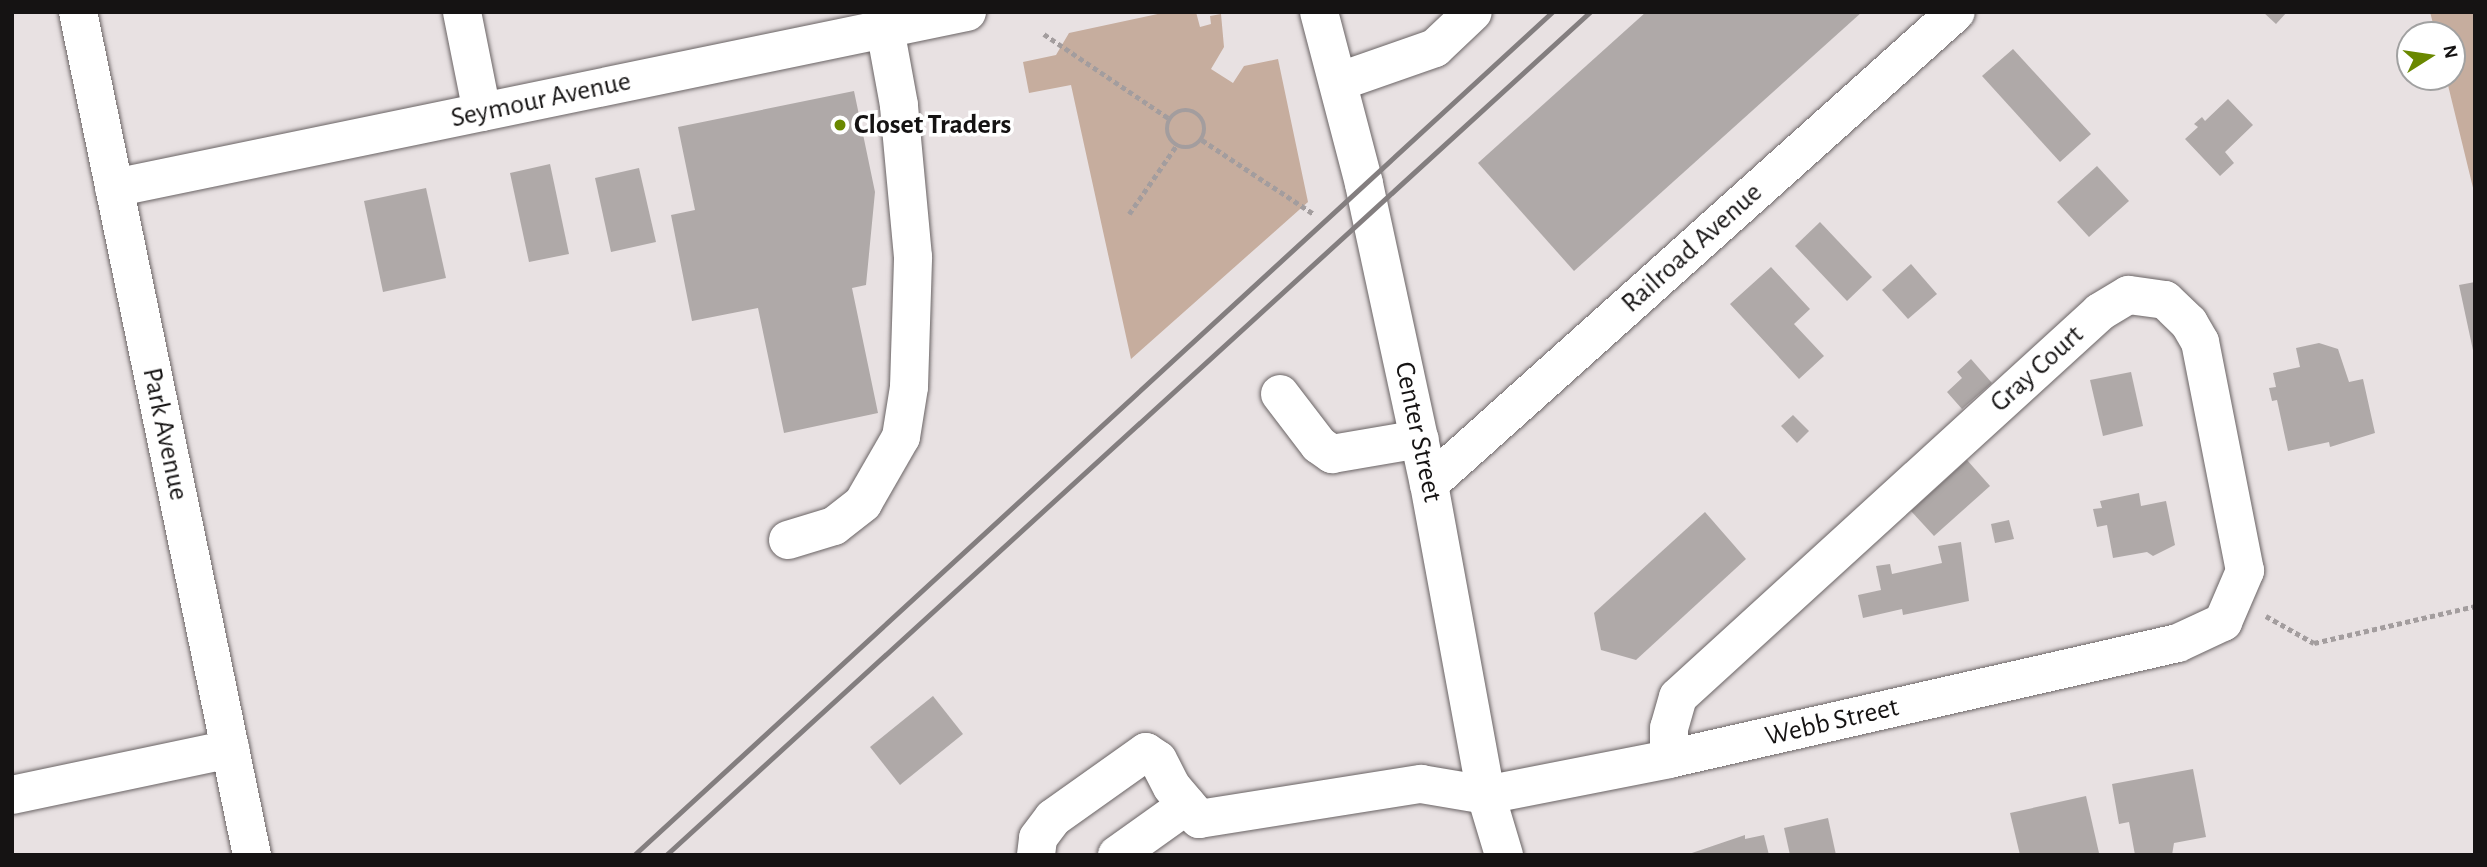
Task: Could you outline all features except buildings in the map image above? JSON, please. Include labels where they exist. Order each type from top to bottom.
[{"type":"street","name":"Park Avenue","points":[[78,12],[252,855]]},
{"type":"street","points":[[462,12],[482,112]]},
{"type":"street","name":"Seymour Avenue","points":[[114,188],[967,12]]},
{"type":"street","name":"Center Street","points":[[1319,12],[1338,82],[1420,439],[1486,795],[1504,855]]},
{"type":"street","points":[[1338,82],[1435,48],[1473,12]]},
{"type":"street","name":"Railroad Avenue","points":[[1429,484],[1956,12]]},
{"type":"street","points":[[788,540],[834,526],[863,502],[901,436],[909,387],[913,257],[899,105],[885,29]]},
{"type":"street","name":"Gray Court","points":[[1669,759],[1669,728],[1678,697],[2099,312],[2128,295],[2165,300],[2189,323],[2200,342],[2244,545],[2245,571],[2236,599],[2223,622],[2178,643]]},
{"type":"street","points":[[1280,394],[1319,445],[1332,454],[1420,439]]},
{"type":"street","name":"Webb Street","points":[[1486,795],[1669,759],[2178,643]]},
{"type":"street","points":[[12,795],[230,749]]},
{"type":"street","points":[[1036,855],[1038,838],[1053,818],[1146,752],[1158,760],[1199,819],[1422,784],[1486,795]]},
{"type":"street","points":[[1117,855],[1187,805]]},
{"type":"path","points":[[1044,34],[1170,119]]},
{"type":"path","points":[[1185,110],[1197,113],[1206,129],[1202,141],[1192,148],[1176,146],[1167,132],[1170,119],[1185,110]]},
{"type":"path","points":[[1202,141],[1314,214]]},
{"type":"path","points":[[1129,214],[1176,146]]},
{"type":"path","points":[[2236,599],[2314,643],[2475,607]]},
{"type":"shaded area","points":[[1167,12],[1196,12],[1200,27],[1211,24],[1210,16],[1221,14],[1224,47],[1211,69],[1233,83],[1244,66],[1278,59],[1308,202],[1131,359],[1071,85],[1029,93],[1023,62],[1056,55],[1069,33]]},
{"type":"shaded area","points":[[2430,12],[2475,12],[2475,196],[2449,91],[2466,91],[2466,21],[2432,21]]},
{"type":"railway","points":[[634,855],[1552,12]]},
{"type":"railway","points":[[666,855],[1590,12]]},
{"type":"place","name":"Closet Traders","points":[[840,125]]}]
